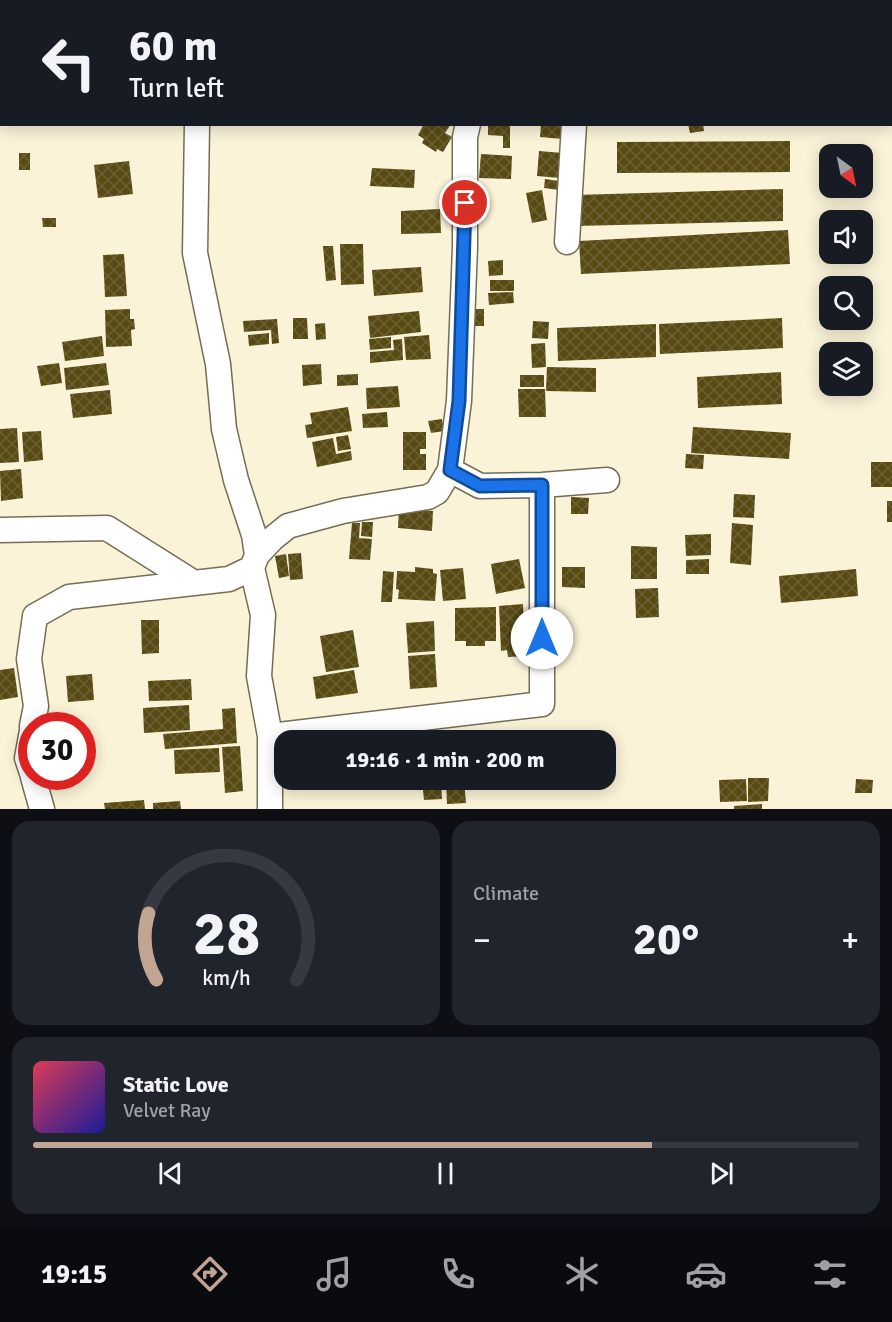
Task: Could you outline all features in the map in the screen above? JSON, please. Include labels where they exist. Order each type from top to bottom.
[{"type":"street","points":[[197,126],[195,253],[218,364],[224,429],[236,480],[255,535],[255,562],[262,615],[259,676],[270,736],[270,809]]},
{"type":"street","points":[[35,712],[36,706],[29,659],[34,616],[69,597],[229,579],[255,562],[272,539],[288,526],[343,511],[428,497],[437,492],[450,470],[459,401],[465,247],[465,137],[468,126]]},
{"type":"street","points":[[567,242],[574,126]]},
{"type":"street","points":[[450,470],[480,486],[542,485],[607,480]]},
{"type":"street","points":[[270,736],[542,704],[542,485]]},
{"type":"street","points":[[0,530],[107,528],[194,583]]},
{"type":"street","points":[[37,790],[42,809]]},
{"type":"building","points":[[423,126],[450,126],[445,133],[452,137],[443,152],[437,149],[436,152],[422,143],[424,139],[418,135]]},
{"type":"building","points":[[488,126],[510,126],[510,148],[503,148],[503,136],[488,135]]},
{"type":"building","points":[[541,126],[565,126],[563,139],[540,137]]},
{"type":"building","points":[[688,126],[703,126],[704,131],[690,133]]},
{"type":"building","points":[[790,141],[790,172],[617,173],[617,142]]},
{"type":"building","points":[[539,151],[563,153],[560,178],[537,176]]},
{"type":"building","points":[[19,153],[30,153],[30,170],[19,170]]},
{"type":"building","points":[[481,154],[512,156],[511,179],[479,178]]},
{"type":"building","points":[[129,161],[133,194],[98,198],[94,165]]},
{"type":"building","points":[[372,168],[415,170],[414,188],[370,186]]},
{"type":"building","points":[[545,179],[559,181],[559,190],[544,188]]},
{"type":"building","points":[[783,189],[783,221],[576,226],[575,195]]},
{"type":"building","points":[[542,190],[547,220],[532,223],[526,193]]},
{"type":"building","points":[[440,209],[441,233],[401,234],[401,211]]},
{"type":"building","points":[[42,218],[56,218],[56,227],[43,227]]},
{"type":"building","points":[[788,230],[790,264],[581,274],[579,241]]},
{"type":"building","points":[[340,244],[363,244],[364,284],[341,285]]},
{"type":"building","points":[[323,246],[333,246],[336,280],[326,281]]},
{"type":"building","points":[[124,254],[127,296],[105,297],[103,255]]},
{"type":"building","points":[[503,260],[503,275],[489,276],[488,261]]},
{"type":"building","points":[[421,267],[423,292],[374,296],[372,270]]},
{"type":"building","points":[[490,280],[514,280],[514,291],[490,291]]},
{"type":"building","points":[[513,292],[514,303],[489,305],[488,293]]},
{"type":"building","points":[[130,309],[130,319],[134,319],[135,329],[131,330],[132,346],[106,347],[105,310]]},
{"type":"building","points":[[472,309],[484,309],[484,326],[472,326]]},
{"type":"building","points":[[419,311],[421,332],[370,338],[368,316]]},
{"type":"building","points":[[293,318],[307,318],[308,339],[293,339]]},
{"type":"building","points":[[782,318],[783,348],[660,354],[659,324]]},
{"type":"building","points":[[277,319],[279,343],[272,344],[271,330],[244,332],[243,321]]},
{"type":"building","points":[[533,321],[549,322],[548,339],[532,338]]},
{"type":"building","points":[[325,323],[326,339],[316,340],[315,324]]},
{"type":"building","points":[[656,324],[656,357],[558,361],[557,328]]},
{"type":"building","points":[[269,333],[269,344],[249,346],[248,335]]},
{"type":"building","points":[[429,335],[431,359],[406,360],[404,337]]},
{"type":"building","points":[[102,336],[104,356],[65,361],[62,342]]},
{"type":"building","points":[[391,337],[391,348],[370,350],[369,339]]},
{"type":"building","points":[[402,339],[403,360],[370,363],[370,352],[394,350],[393,340]]},
{"type":"building","points":[[545,343],[546,367],[532,368],[531,344]]},
{"type":"building","points":[[59,363],[62,383],[41,386],[37,366]]},
{"type":"building","points":[[106,363],[109,385],[66,390],[64,368]]},
{"type":"building","points":[[321,364],[322,384],[303,386],[302,365]]},
{"type":"building","points":[[547,367],[596,368],[596,392],[546,391]]},
{"type":"building","points":[[781,372],[782,404],[698,408],[697,377]]},
{"type":"building","points":[[358,374],[358,385],[337,386],[337,375]]},
{"type":"building","points":[[520,375],[544,375],[544,387],[520,387]]},
{"type":"building","points":[[398,386],[400,407],[367,409],[366,388]]},
{"type":"building","points":[[518,389],[545,389],[546,417],[519,417]]},
{"type":"building","points":[[110,390],[112,414],[73,418],[70,394]]},
{"type":"building","points":[[348,407],[352,431],[307,438],[305,425],[312,424],[310,413]]},
{"type":"building","points":[[387,412],[388,427],[363,428],[362,414]]},
{"type":"building","points":[[442,419],[444,431],[431,433],[428,421]]},
{"type":"building","points":[[693,427],[791,433],[789,459],[691,453]]},
{"type":"building","points":[[17,428],[19,462],[0,463],[0,429]]},
{"type":"building","points":[[41,431],[43,460],[24,462],[22,432]]},
{"type":"building","points":[[403,432],[426,432],[426,449],[420,449],[420,454],[426,454],[426,470],[403,470]]},
{"type":"building","points":[[348,435],[351,449],[338,451],[336,437]]},
{"type":"building","points":[[333,438],[336,454],[351,451],[352,460],[317,467],[312,442]]},
{"type":"building","points":[[686,454],[704,455],[703,469],[685,468]]},
{"type":"building","points":[[871,462],[892,462],[892,487],[871,487]]},
{"type":"building","points":[[21,469],[23,498],[1,501],[0,471]]},
{"type":"building","points":[[734,494],[755,495],[754,518],[733,517]]},
{"type":"building","points":[[571,497],[589,498],[588,514],[571,514]]},
{"type":"building","points":[[887,501],[892,501],[892,522],[887,522]]},
{"type":"building","points":[[399,508],[433,511],[432,531],[398,528]]},
{"type":"building","points":[[362,522],[373,522],[372,537],[361,536]]},
{"type":"building","points":[[352,523],[360,523],[359,538],[372,539],[370,560],[349,559]]},
{"type":"building","points":[[732,523],[753,525],[751,565],[730,563]]},
{"type":"building","points":[[711,534],[711,555],[686,556],[685,535]]},
{"type":"building","points":[[631,546],[657,547],[657,579],[631,579]]},
{"type":"building","points":[[301,553],[303,579],[290,580],[288,554]]},
{"type":"building","points":[[286,554],[289,576],[279,578],[275,556]]},
{"type":"building","points":[[519,559],[525,588],[496,594],[491,564]]},
{"type":"building","points":[[709,559],[709,574],[686,574],[686,560]]},
{"type":"building","points":[[415,567],[433,569],[433,573],[437,574],[435,601],[398,599],[397,571],[415,572]]},
{"type":"building","points":[[562,567],[585,567],[585,588],[562,587]]},
{"type":"building","points":[[463,568],[466,599],[443,601],[440,570]]},
{"type":"building","points":[[856,569],[858,596],[781,603],[779,576]]},
{"type":"building","points":[[383,571],[394,572],[392,602],[381,602]]},
{"type":"building","points":[[658,588],[659,617],[636,618],[635,589]]},
{"type":"building","points":[[523,604],[525,656],[508,657],[507,650],[501,651],[499,606]]},
{"type":"building","points":[[496,607],[496,641],[485,641],[485,646],[466,646],[466,641],[455,641],[455,608]]},
{"type":"building","points":[[141,620],[159,620],[159,653],[142,654]]},
{"type":"building","points":[[434,621],[435,651],[408,653],[406,623]]},
{"type":"building","points":[[353,630],[359,667],[326,672],[320,636]]},
{"type":"building","points":[[435,654],[437,687],[410,689],[408,656]]},
{"type":"building","points":[[14,668],[18,697],[0,700],[0,670]]},
{"type":"building","points":[[354,670],[358,693],[316,699],[313,677]]},
{"type":"building","points":[[92,674],[94,700],[68,702],[66,676]]},
{"type":"building","points":[[191,679],[192,700],[149,701],[148,681]]},
{"type":"building","points":[[189,705],[190,730],[144,733],[143,708]]},
{"type":"building","points":[[235,708],[237,743],[165,749],[163,734],[223,729],[222,709]]},
{"type":"building","points":[[240,746],[243,791],[225,793],[222,747]]},
{"type":"building","points":[[219,748],[220,772],[175,774],[174,750]]},
{"type":"building","points":[[748,778],[769,778],[768,801],[748,802]]},
{"type":"building","points":[[746,779],[747,801],[720,802],[719,780]]},
{"type":"building","points":[[856,779],[873,780],[872,793],[855,793]]},
{"type":"building","points":[[423,790],[442,790],[442,799],[424,800]]},
{"type":"building","points":[[446,790],[465,790],[466,803],[447,804]]},
{"type":"building","points":[[144,800],[145,809],[105,809],[104,803]]},
{"type":"building","points":[[180,801],[181,809],[153,809],[153,803]]},
{"type":"building","points":[[762,804],[762,809],[734,809],[734,806]]},
{"type":"route","points":[[465,203],[459,401],[450,470],[480,486],[542,485],[542,638]]}]
